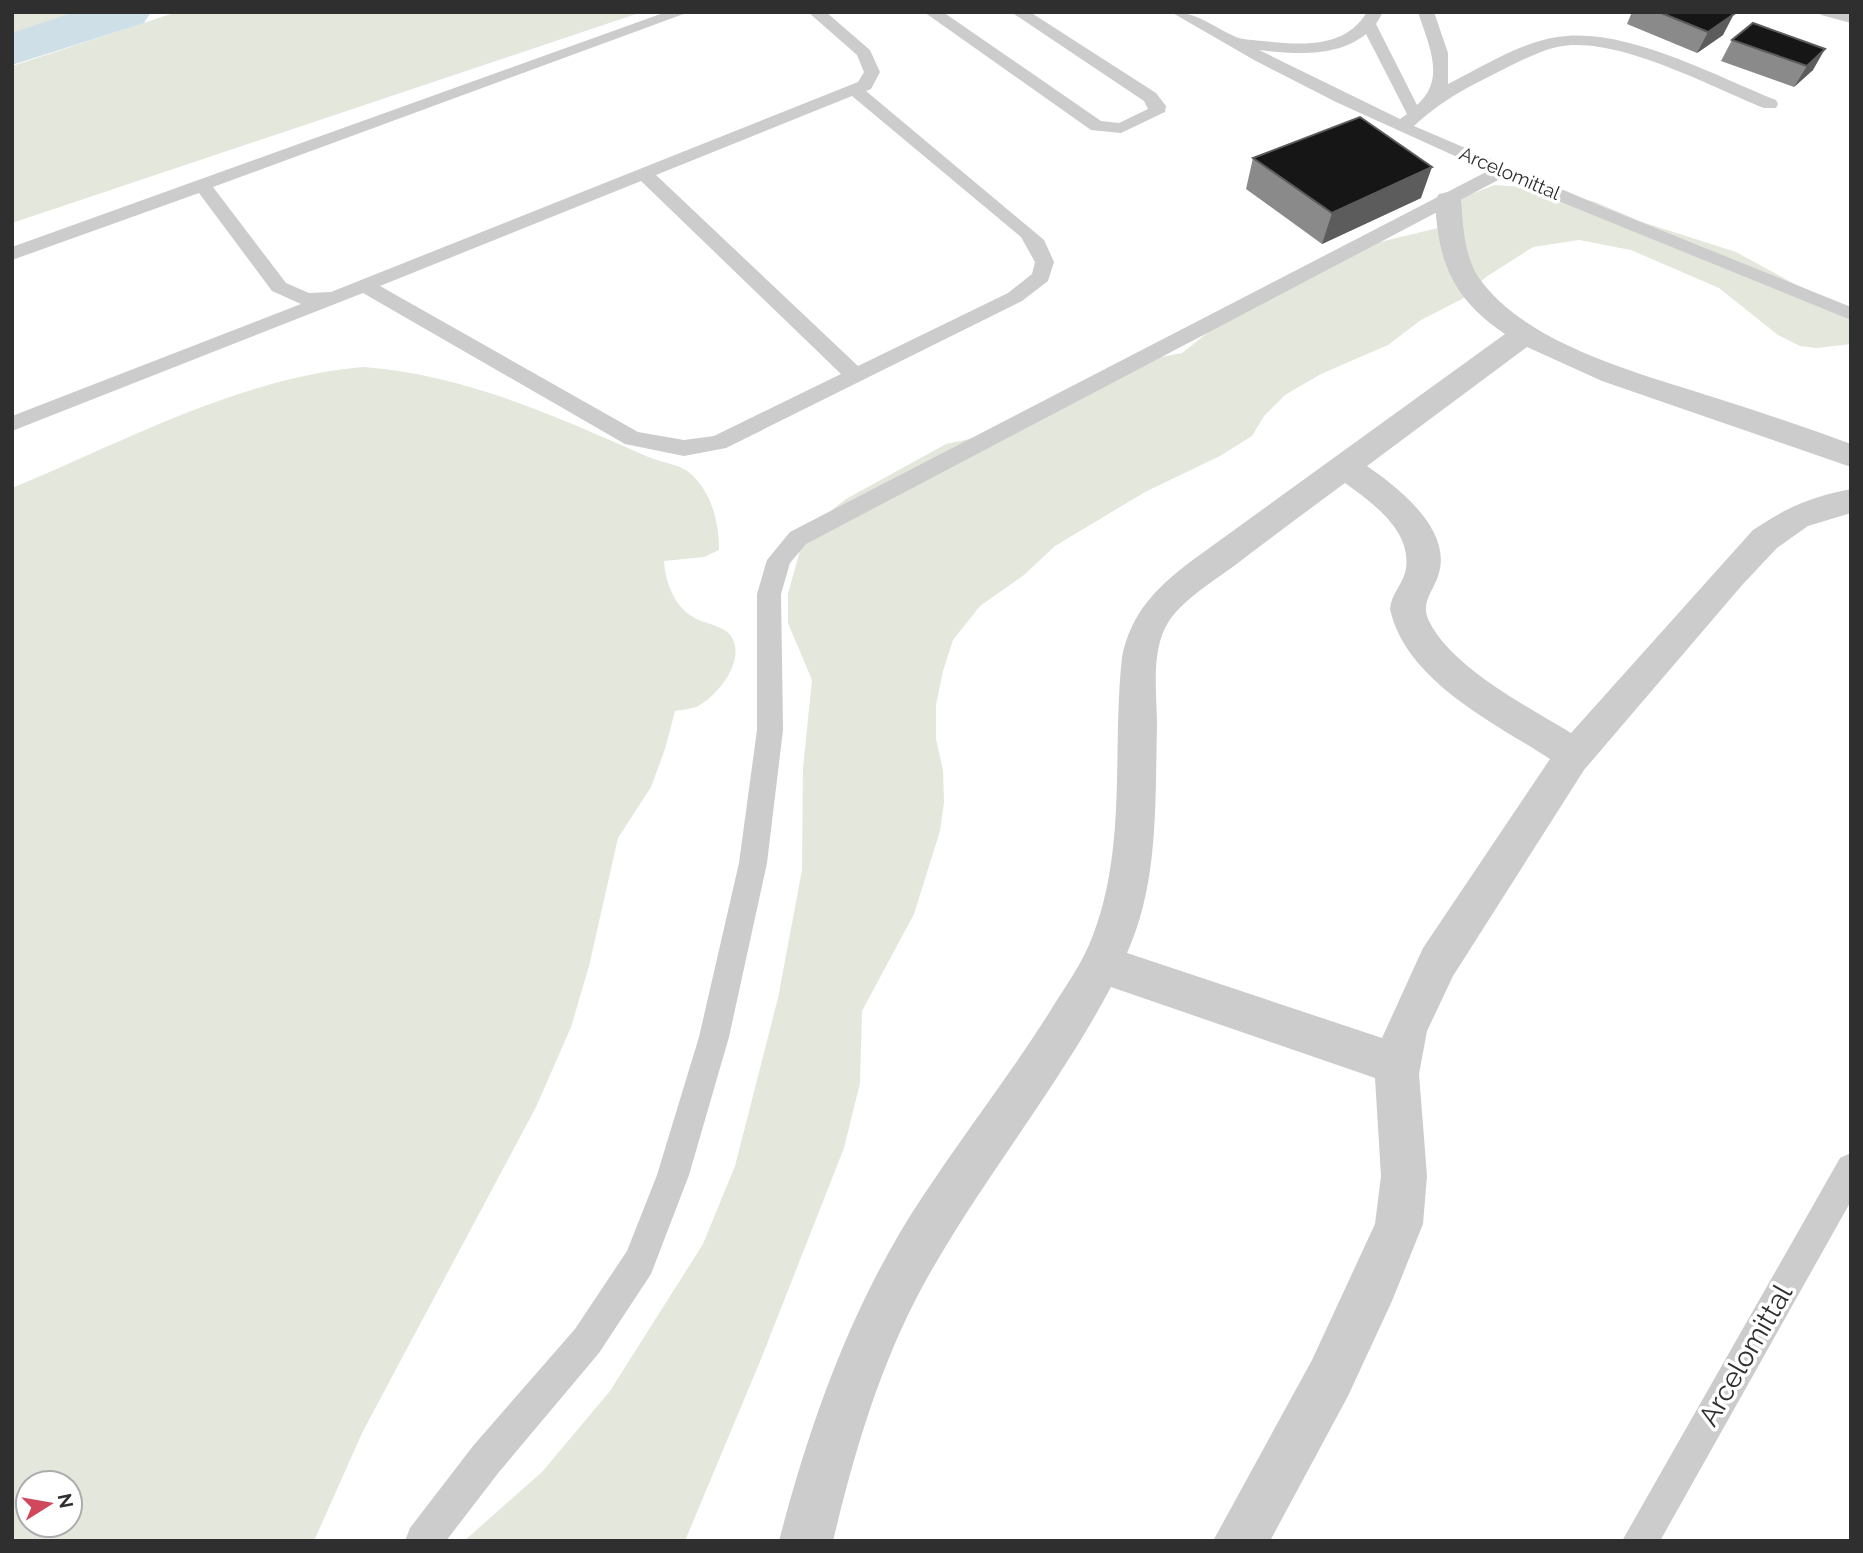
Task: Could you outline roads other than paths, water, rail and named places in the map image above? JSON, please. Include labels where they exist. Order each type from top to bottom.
[{"type":"street","points":[[1448,200],[1457,263],[1467,283],[1479,298],[1526,333],[1606,371],[1851,456]]},
{"type":"street","points":[[806,1541],[853,1383],[883,1310],[938,1215],[1010,1112],[1101,964],[1118,924],[1129,873],[1138,721],[1137,678],[1144,636],[1152,619],[1162,604],[1202,571],[1526,333]]},
{"type":"street","points":[[1346,467],[1398,508],[1415,534],[1423,560],[1423,571],[1410,592],[1408,610],[1426,646],[1440,663],[1461,679],[1574,755]]},
{"type":"street","points":[[1240,1541],[1330,1378],[1375,1284],[1399,1224],[1404,1175],[1398,1122],[1399,1065],[1406,1029],[1438,962],[1574,755],[1765,539],[1796,517],[1821,507],[1851,501]]},
{"type":"street","points":[[1101,964],[1399,1065]]},
{"type":"lane","points":[[12,254],[681,12]]},
{"type":"lane","points":[[12,424],[229,342],[856,91],[872,77],[868,59],[816,12]]},
{"type":"lane","points":[[932,12],[1097,125],[1121,128],[1156,112],[1158,106],[1150,97],[1019,12]]},
{"type":"lane","name":"Arcelomittal","points":[[1179,12],[1226,40],[1410,121],[1504,170],[1851,314]]},
{"type":"lane","points":[[1426,12],[1443,59],[1444,71],[1437,96]]},
{"type":"lane","points":[[1827,12],[1851,18]]},
{"type":"lane","points":[[1226,40],[1272,47],[1321,46],[1352,38],[1372,19],[1410,121],[1437,96],[1528,51],[1556,42],[1587,39],[1625,46],[1770,104]]},
{"type":"lane","points":[[365,286],[633,439],[684,448],[718,443],[1028,290],[1045,273],[1046,262],[1037,243],[1028,233],[856,91]]},
{"type":"lane","points":[[423,1541],[486,1459],[587,1341],[639,1262],[673,1175],[713,1037],[753,863],[770,730],[769,594],[779,560],[798,538],[1504,170]]},
{"type":"lane","points":[[645,175],[855,375]]},
{"type":"lane","points":[[202,185],[279,287],[296,297],[315,300],[342,295]]},
{"type":"lane","name":"Arcelomittal","points":[[1640,1541],[1851,1169]]},
{"type":"waterway","points":[[12,50],[126,12]]}]
